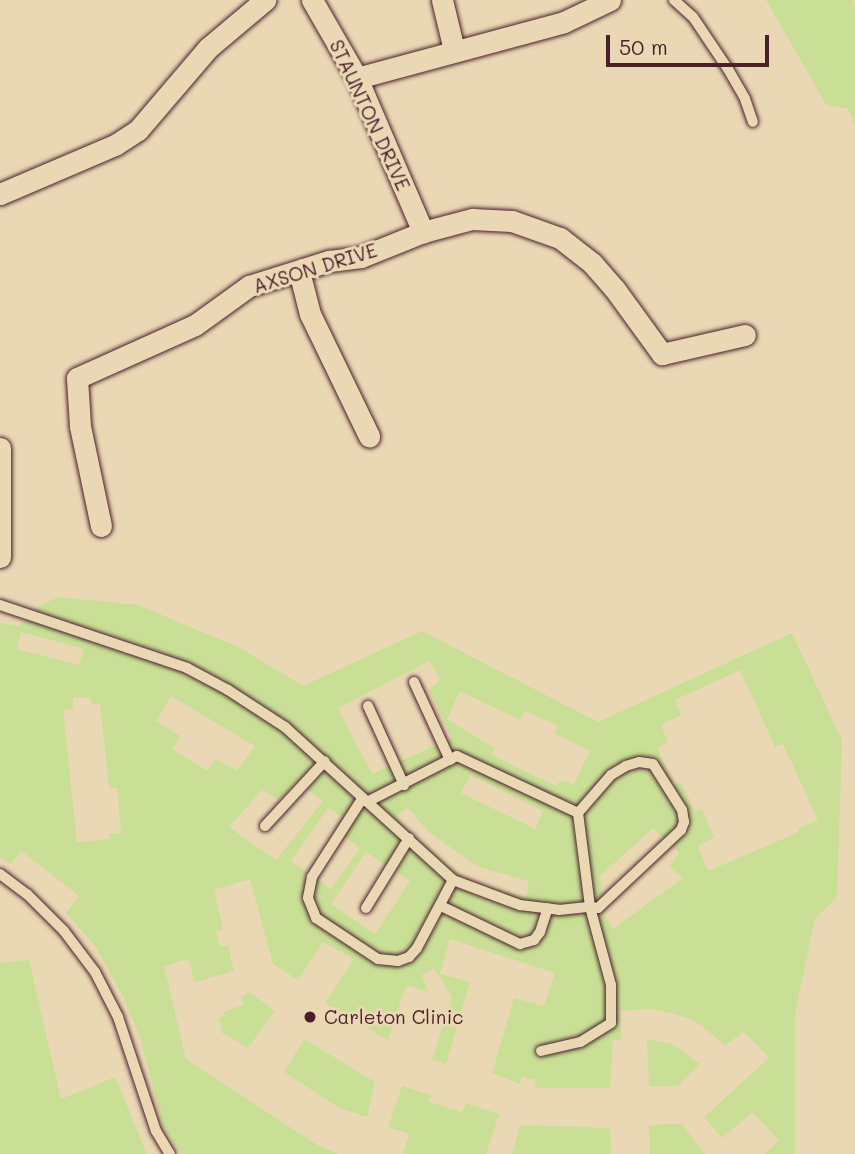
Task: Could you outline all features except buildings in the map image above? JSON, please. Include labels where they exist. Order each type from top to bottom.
[{"type":"street","points":[[0,194],[115,145],[138,130],[208,48],[265,0]]},
{"type":"street","name":"STAUNTON DRIVE","points":[[312,0],[357,78],[423,232]]},
{"type":"street","points":[[442,0],[454,50]]},
{"type":"street","points":[[357,78],[564,22],[610,0]]},
{"type":"street","name":"AXSON DRIVE","points":[[102,526],[80,426],[77,379],[195,324],[249,286],[329,261],[361,257],[423,232],[472,219],[512,220],[560,237],[592,263],[663,354],[745,335]]},
{"type":"street","points":[[299,271],[310,314],[369,436]]},
{"type":"street","points":[[0,448],[0,556]]},
{"type":"lane","points":[[674,0],[693,17],[728,69],[745,99],[752,122]]},
{"type":"lane","points":[[0,605],[187,668],[285,727],[453,880],[504,901],[548,908],[590,908],[605,904],[681,830],[684,817],[659,773],[647,762],[626,766],[611,775],[578,813],[590,908],[611,985],[611,1023],[580,1042],[541,1051]]},
{"type":"lane","points":[[414,682],[450,760]]},
{"type":"lane","points":[[369,706],[404,785]]},
{"type":"lane","points":[[453,880],[417,948],[409,957],[398,961],[378,959],[316,918],[308,898],[312,877],[364,800],[404,785],[457,756],[578,813]]},
{"type":"lane","points":[[265,826],[325,761]]},
{"type":"lane","points":[[366,908],[409,838]]},
{"type":"lane","points":[[0,874],[27,894],[64,931],[95,972],[118,1017],[156,1131],[170,1154]]},
{"type":"lane","points":[[441,906],[520,944],[534,940],[540,932],[548,908]]},
{"type":"green space","points":[[766,0],[852,0],[855,11],[855,123],[847,108],[827,106]]},
{"type":"green space","points":[[58,597],[138,605],[238,647],[303,686],[422,631],[598,722],[792,633],[842,740],[837,898],[815,918],[795,1014],[795,1154],[764,1154],[779,1141],[753,1112],[722,1138],[704,1117],[769,1058],[744,1032],[725,1045],[695,1021],[675,1014],[651,1009],[620,1011],[621,1040],[613,1040],[610,1088],[535,1088],[536,1080],[522,1077],[520,1084],[492,1073],[514,998],[544,1006],[555,973],[450,939],[440,974],[470,982],[446,1064],[432,1060],[452,997],[434,968],[422,975],[428,992],[406,985],[388,1040],[325,1003],[354,959],[323,942],[298,980],[273,964],[250,879],[214,890],[223,929],[216,932],[220,947],[228,945],[234,971],[195,982],[188,959],[164,966],[186,1059],[319,1146],[339,1154],[181,1154],[163,1126],[141,1040],[124,998],[95,946],[66,913],[79,896],[21,851],[11,864],[0,857],[0,623],[20,626],[37,607]],"holes":[[[21,632],[84,649],[79,665],[17,649]],[[429,661],[440,679],[429,690],[452,738],[372,774],[338,708]],[[740,670],[775,747],[783,744],[818,820],[798,829],[799,832],[708,871],[698,846],[714,837],[702,809],[695,812],[681,782],[674,785],[657,748],[668,742],[661,725],[681,715],[675,700]],[[460,691],[520,720],[525,711],[558,726],[555,734],[590,751],[574,784],[561,780],[556,786],[492,755],[495,748],[447,719]],[[171,696],[255,746],[237,771],[216,759],[208,771],[172,749],[180,736],[156,721]],[[90,697],[93,705],[100,704],[109,788],[117,788],[121,833],[110,834],[110,839],[77,842],[63,710],[73,709],[73,698]],[[470,775],[543,811],[535,829],[461,793]],[[297,782],[323,801],[276,860],[229,827],[262,790],[279,800]],[[328,808],[342,817],[334,830],[360,848],[331,889],[291,861]],[[408,808],[430,833],[479,867],[528,881],[527,897],[478,884],[450,867],[404,827],[396,816]],[[653,828],[679,853],[669,867],[683,878],[613,929],[604,915],[600,876]],[[366,852],[410,881],[375,934],[331,904]]]},
{"type":"green space","points":[[29,960],[61,1099],[115,1077],[147,1154],[0,1154],[0,963]]},
{"type":"green space","points":[[249,992],[275,1011],[248,1048],[222,1033],[219,1018],[225,1016],[224,1012],[243,1005],[241,997]]},
{"type":"green space","points":[[304,1039],[375,1082],[367,1117],[339,1108],[284,1072]]},
{"type":"green space","points":[[647,1039],[672,1044],[700,1064],[677,1086],[649,1086]]},
{"type":"green space","points":[[402,1086],[431,1095],[429,1102],[462,1112],[466,1103],[499,1114],[486,1154],[403,1154],[409,1134],[388,1127]]},
{"type":"green space","points":[[682,1124],[705,1154],[650,1154],[649,1125]]},
{"type":"green space","points":[[520,1125],[610,1128],[611,1154],[512,1154]]},
{"type":"place","name":"Carleton Clinic","points":[[310,1017]]}]
